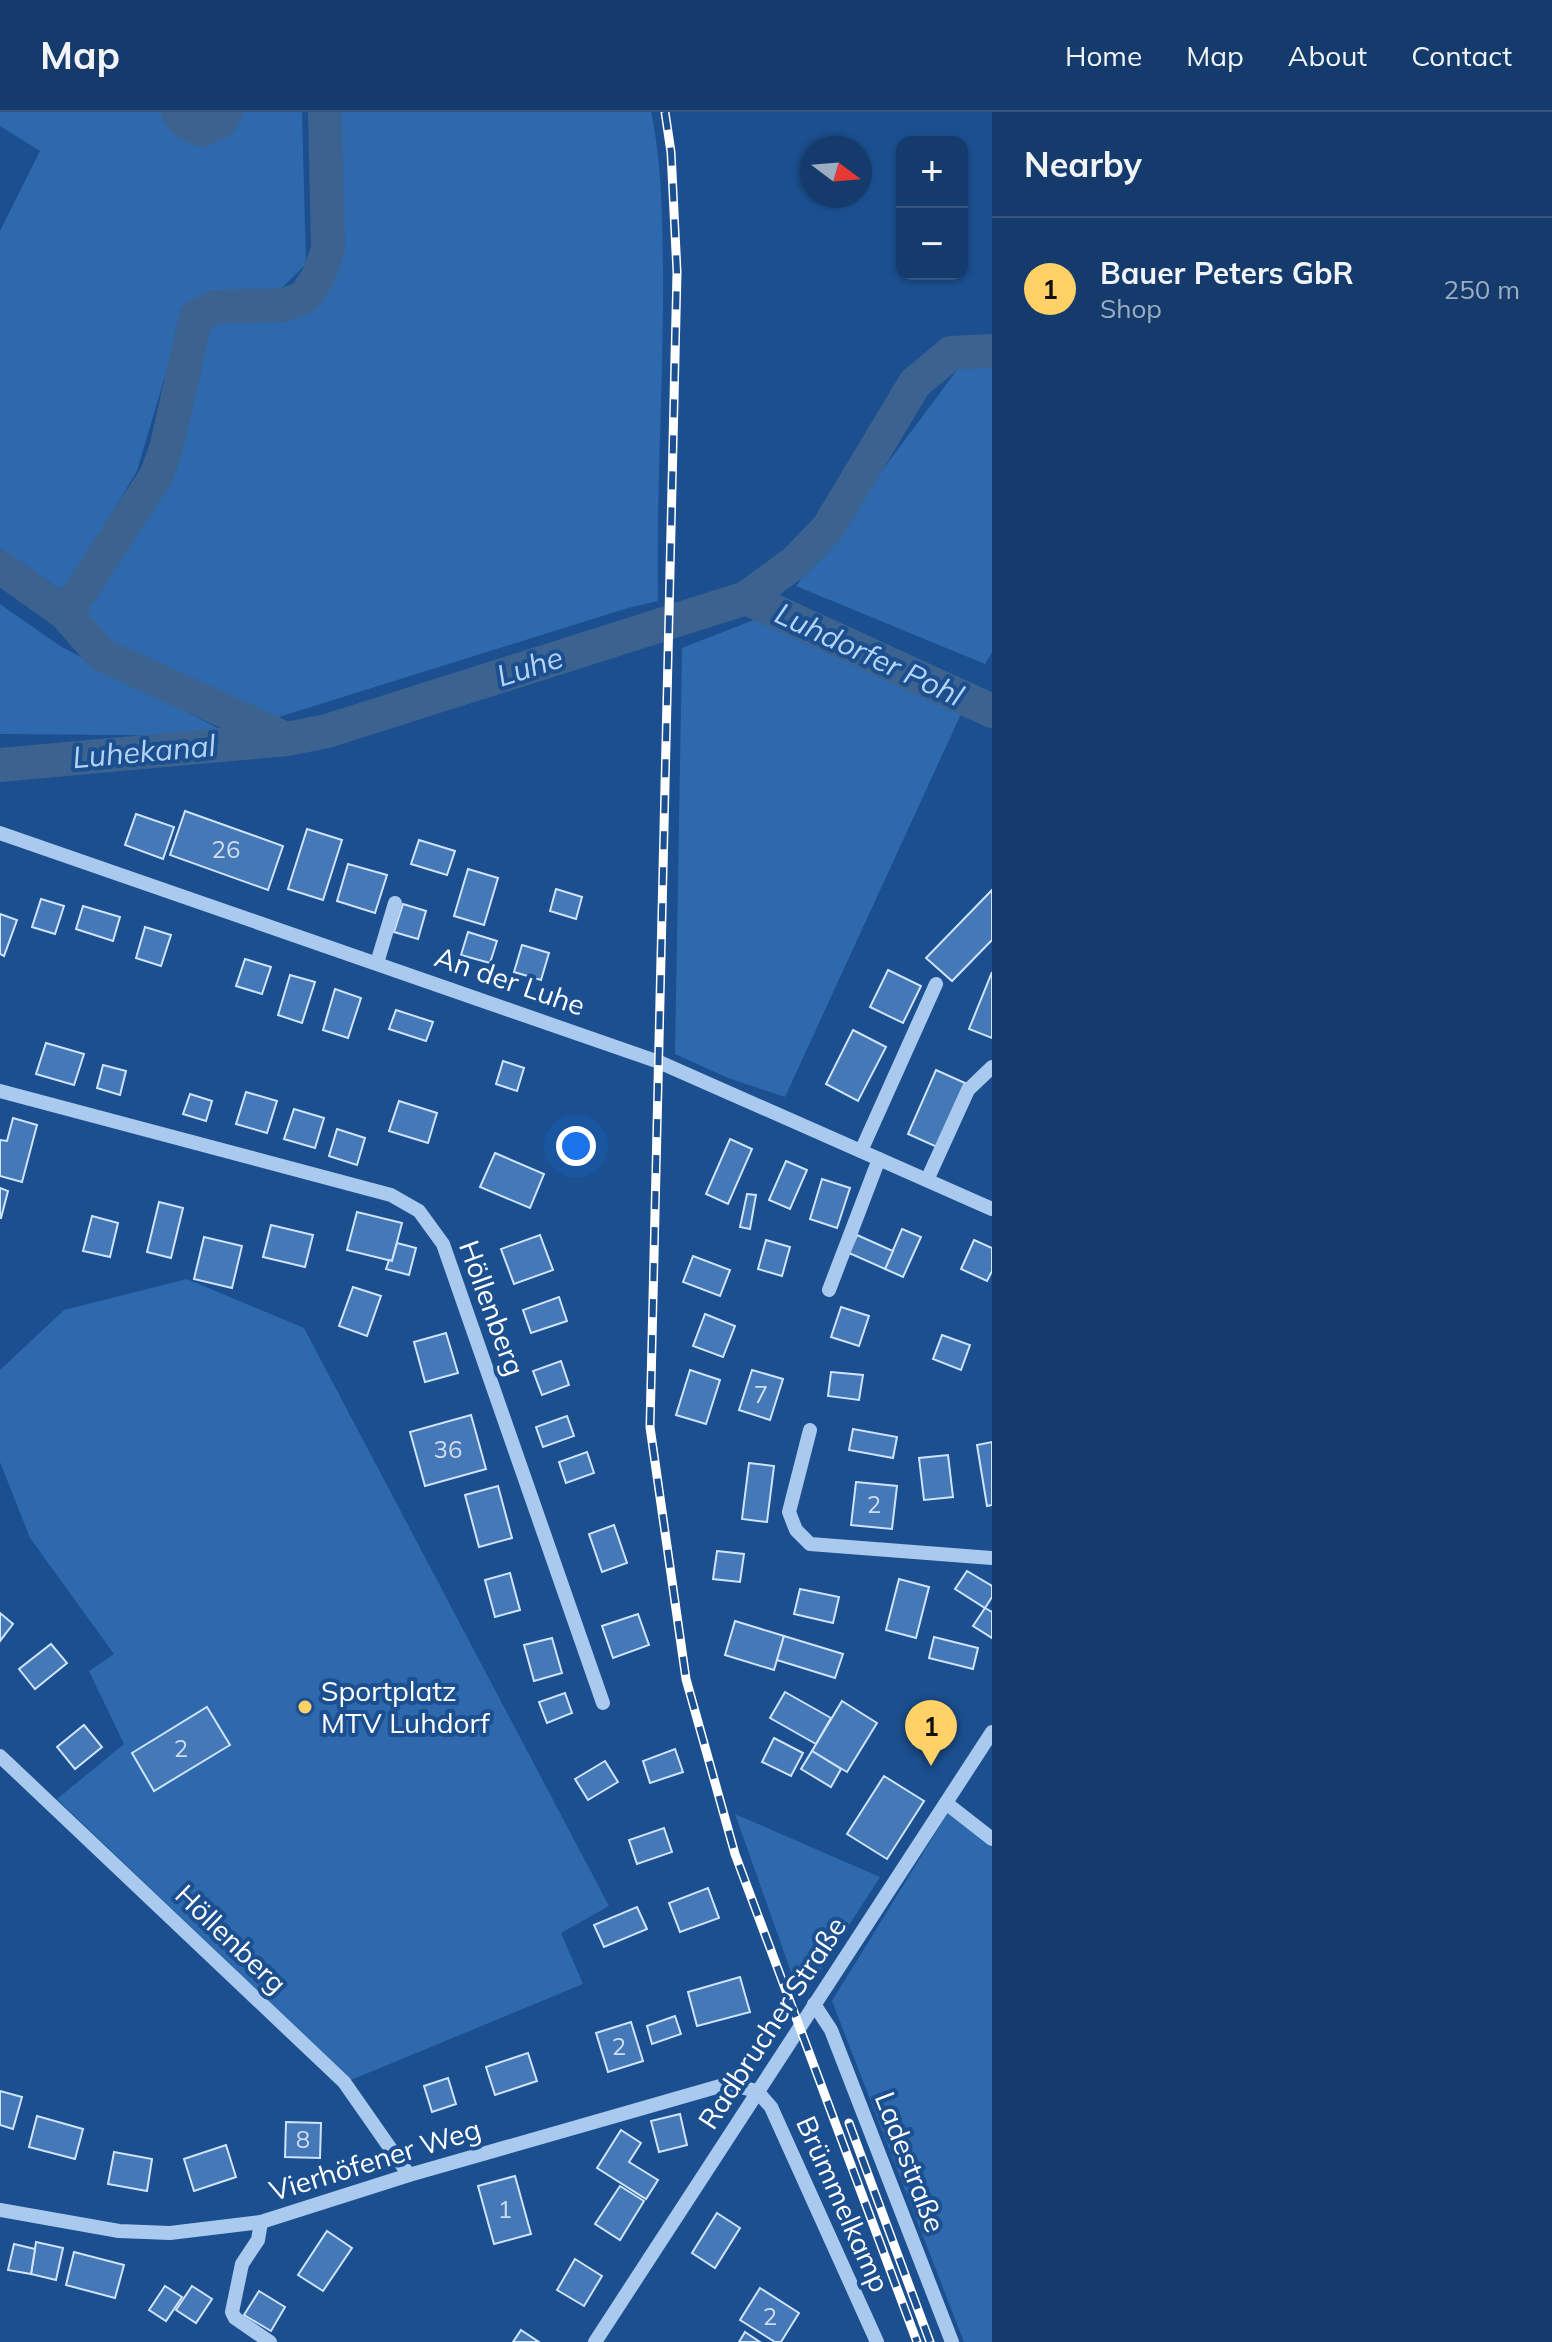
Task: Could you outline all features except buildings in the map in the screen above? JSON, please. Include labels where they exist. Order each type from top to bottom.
[{"type":"street","name":"An der Luhe","points":[[0,833],[659,1062],[992,1209]]},
{"type":"street","points":[[377,963],[395,903]]},
{"type":"street","points":[[861,1151],[936,984]]},
{"type":"street","points":[[927,1180],[968,1090],[992,1067]]},
{"type":"street","name":"Höllenberg","points":[[0,1091],[391,1195],[419,1211],[443,1244],[603,1703]]},
{"type":"street","points":[[829,1290],[879,1159]]},
{"type":"street","points":[[810,1430],[789,1512],[796,1530],[810,1544],[992,1558]]},
{"type":"street","name":"Radbrucher Straße","points":[[595,2342],[992,1732]]},
{"type":"street","name":"Höllenberg","points":[[0,1756],[344,2082],[409,2175]]},
{"type":"street","points":[[946,1803],[992,1839]]},
{"type":"street","name":"Ladestraße","points":[[814,2004],[831,2030],[952,2342]]},
{"type":"street","name":"Vierhöfener Weg","points":[[0,2210],[132,2231],[170,2233],[261,2222],[409,2175],[727,2084],[757,2091]]},
{"type":"street","name":"Brümmelkamp","points":[[757,2091],[771,2107],[877,2342]]},
{"type":"street","points":[[261,2222],[258,2240],[242,2264],[232,2312],[235,2318],[270,2342]]},
{"type":"shaded area","points":[[0,112],[162,112],[179,137],[215,141],[233,112],[302,112],[306,264],[281,289],[213,294],[192,305],[178,332],[137,471],[65,592],[0,549],[0,231],[40,151],[0,126]]},
{"type":"shaded area","points":[[329,112],[651,112],[662,207],[663,265],[658,601],[266,721],[182,674],[119,652],[91,633],[80,606],[177,461],[197,334],[215,315],[295,310],[320,292],[334,257]]},
{"type":"shaded area","points":[[960,366],[992,366],[992,652],[985,664],[796,586]]},
{"type":"shaded area","points":[[0,604],[60,646],[233,736],[0,734]]},
{"type":"shaded area","points":[[764,616],[967,701],[785,1097],[728,1078],[675,1054],[682,648]]},
{"type":"shaded area","name":"Sportplatz MTV Luhdorf","points":[[187,1279],[304,1328],[609,1906],[561,1933],[583,1984],[351,2080],[57,1799],[124,1744],[89,1671],[114,1654],[30,1538],[0,1462],[0,1370],[64,1310]]},
{"type":"shaded area","points":[[949,1811],[992,1846],[992,2342],[964,2342],[832,2001]]},
{"type":"shaded area","points":[[735,1814],[880,1877],[801,2000]]},
{"type":"waterway","points":[[178,112],[185,122],[202,130],[220,122],[226,112]]},
{"type":"waterway","points":[[66,614],[156,476],[166,449],[196,317],[214,307],[285,305],[305,297],[319,275],[328,249],[325,112]]},
{"type":"waterway","name":"Luhe","points":[[0,765],[287,739],[327,731],[746,598],[794,563],[828,528],[915,383],[951,353],[992,351]]},
{"type":"waterway","name":"Luhe","points":[[0,567],[66,614],[102,655],[284,738]]},
{"type":"waterway","name":"Luhdorfer Pohl","points":[[746,598],[992,711]]},
{"type":"railway","points":[[665,112],[671,152],[677,272],[650,1427],[686,1679],[735,1854],[917,2342]]},
{"type":"railway","points":[[849,2123],[930,2342]]},
{"type":"place","name":"Sportplatz MTV Luhdorf","points":[[305,1707]]},
{"type":"place","name":"Bauer Peters GbR","points":[[931,1766]]},
{"type":"water label","name":"Luhekanal","points":[[144,752]]}]
